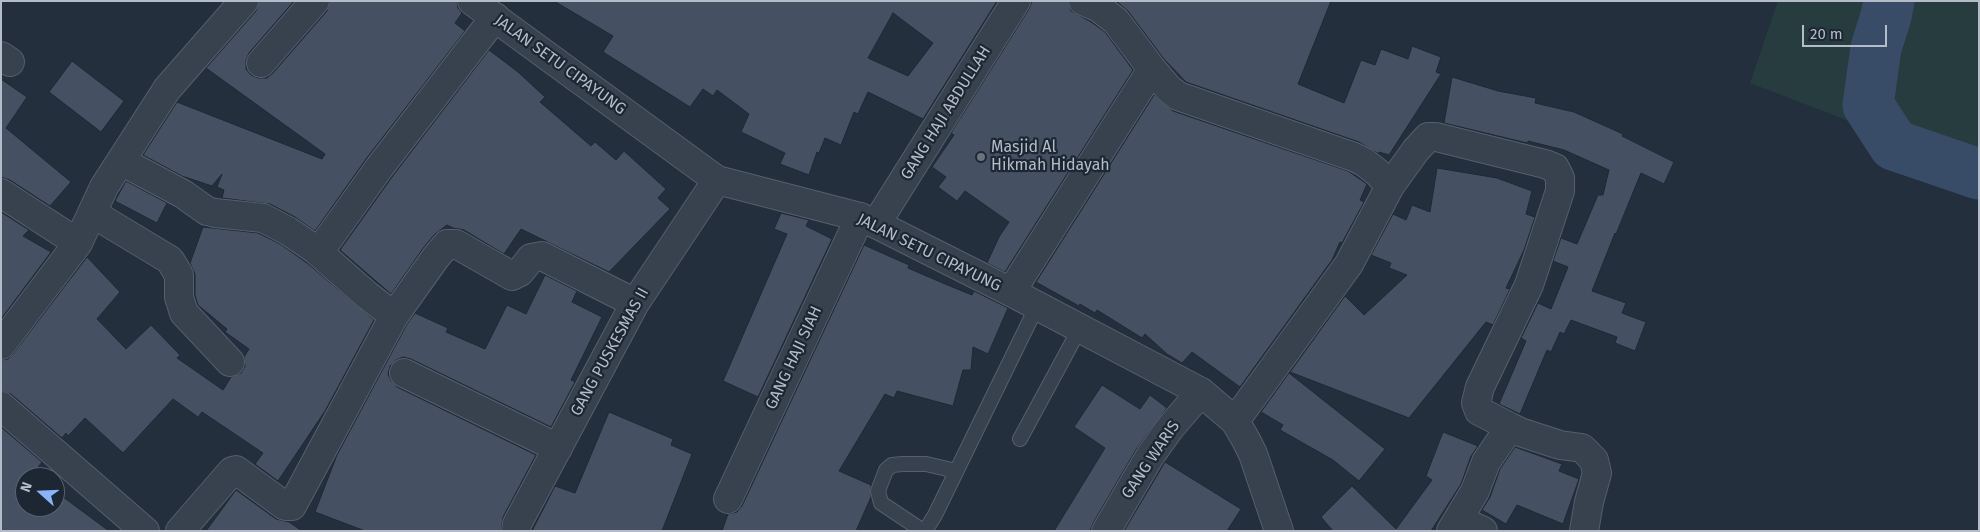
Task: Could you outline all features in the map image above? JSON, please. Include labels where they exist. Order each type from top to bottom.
[{"type":"street","points":[[1,345],[78,243],[104,187],[167,89],[244,1]]},
{"type":"street","points":[[261,64],[315,1]]},
{"type":"street","name":"JALAN SETU CIPAYUNG","points":[[472,1],[717,180],[868,221],[1011,292],[1201,392],[1235,421],[1253,454],[1279,531]]},
{"type":"street","name":"GANG HAJI ABDULLAH","points":[[868,221],[1016,1]]},
{"type":"street","points":[[1083,1],[1099,8],[1116,21],[1152,69],[1168,88],[1178,96],[1354,157],[1378,173],[1390,186]]},
{"type":"street","points":[[318,252],[378,168],[495,17]]},
{"type":"street","points":[[1011,292],[1152,69]]},
{"type":"street","points":[[1235,421],[1349,264],[1390,186],[1416,150],[1428,137],[1436,137],[1545,164],[1555,168],[1558,173],[1560,191],[1529,285],[1480,387],[1476,403],[1479,411],[1520,432],[1560,445],[1582,448],[1594,460],[1597,473],[1584,531]]},
{"type":"street","points":[[121,161],[183,194],[207,211],[263,218],[288,231],[318,252],[394,316]]},
{"type":"street","name":"GANG PUSKESMAS II","points":[[516,530],[635,303],[717,180]]},
{"type":"street","points":[[1,193],[78,243]]},
{"type":"street","points":[[92,213],[170,260],[179,274],[179,297],[184,313],[230,362]]},
{"type":"street","name":"GANG HAJI SIAH","points":[[728,499],[868,221]]},
{"type":"street","points":[[180,531],[232,471],[236,470],[285,506],[292,506],[394,316],[436,256],[447,244],[456,244],[512,276],[520,272],[531,258],[542,256],[635,303]]},
{"type":"street","points":[[404,373],[558,448]]},
{"type":"street","name":"GANG WARIS","points":[[1106,531],[1150,456],[1170,428],[1201,392]]},
{"type":"street","points":[[1,406],[145,531]]},
{"type":"street","points":[[1464,527],[1486,462],[1510,427]]},
{"type":"lane","points":[[956,471],[926,464],[892,465],[886,470],[878,491],[881,503],[924,531],[935,515],[1037,306]]},
{"type":"lane","points":[[1020,439],[1080,328]]},
{"type":"green space","points":[[1778,1],[1979,1],[1979,171],[1750,83]]},
{"type":"building","points":[[259,1],[294,1],[249,53],[246,60],[246,69],[251,75],[258,78],[267,78],[273,73],[327,11],[330,1],[457,1],[458,8],[462,13],[455,23],[465,31],[366,159],[315,231],[295,217],[270,204],[222,198],[224,190],[217,187],[222,174],[212,186],[182,176],[143,155],[177,102],[322,159],[325,154],[206,68],[256,11]]},
{"type":"building","points":[[554,1],[997,1],[923,119],[868,92],[858,114],[854,112],[841,145],[825,138],[819,153],[817,152],[809,175],[780,164],[785,153],[741,132],[749,114],[717,90],[713,96],[703,89],[690,107],[603,52],[613,36]],"holes":[[[893,13],[933,43],[908,76],[868,58]]]},
{"type":"building","points":[[1032,1],[1068,1],[1071,11],[1105,32],[1133,70],[1005,272],[987,263],[999,237],[1009,222],[965,191],[957,201],[938,187],[946,177],[932,167],[954,135],[951,133],[1029,9]]},
{"type":"building","points":[[1116,1],[1331,1],[1298,84],[1344,103],[1361,60],[1375,65],[1381,49],[1408,59],[1412,46],[1441,57],[1436,72],[1441,74],[1389,155],[1379,152],[1379,154],[1359,142],[1186,82],[1164,59],[1128,11]]},
{"type":"building","points":[[489,50],[518,72],[545,97],[540,102],[591,146],[595,142],[616,160],[624,151],[666,189],[658,198],[670,209],[609,272],[521,229],[504,254],[464,230],[447,225],[435,234],[424,247],[391,294],[340,250],[392,177]]},
{"type":"building","points":[[72,61],[124,101],[101,132],[49,92]]},
{"type":"building","points":[[1452,77],[1498,91],[1536,98],[1535,103],[1574,112],[1623,134],[1622,136],[1674,162],[1664,184],[1641,173],[1592,291],[1626,303],[1622,313],[1646,322],[1635,351],[1615,343],[1617,337],[1571,320],[1564,334],[1560,332],[1551,352],[1547,350],[1520,414],[1499,404],[1526,341],[1521,338],[1538,303],[1551,309],[1568,267],[1553,261],[1561,238],[1577,244],[1598,195],[1603,195],[1609,170],[1564,150],[1444,123]]},
{"type":"building","points":[[1,79],[27,97],[6,128],[71,182],[50,206],[10,180],[1,177]]},
{"type":"building","points":[[1154,95],[1173,111],[1348,171],[1367,184],[1360,200],[1364,202],[1342,243],[1340,242],[1332,260],[1240,387],[1192,352],[1182,363],[1167,354],[1145,334],[1142,338],[1097,310],[1095,313],[1080,304],[1079,306],[1036,282]]},
{"type":"building","points":[[1437,168],[1497,178],[1532,191],[1526,214],[1535,217],[1524,250],[1506,288],[1510,289],[1493,325],[1486,322],[1409,418],[1290,372],[1345,296],[1364,315],[1407,275],[1389,268],[1391,263],[1371,255],[1393,214],[1406,220],[1412,205],[1430,212]]},
{"type":"building","points":[[126,181],[167,203],[157,223],[115,201]]},
{"type":"building","points":[[1,212],[29,230],[23,236],[51,252],[1,319]]},
{"type":"building","points":[[781,213],[809,220],[806,226],[832,239],[758,397],[723,381],[787,234],[774,229]]},
{"type":"building","points":[[203,227],[258,233],[280,244],[307,263],[374,320],[325,411],[278,481],[255,464],[263,453],[202,412],[198,417],[173,399],[123,453],[85,418],[68,436],[66,433],[62,438],[11,394],[1,391],[1,360],[8,359],[13,354],[87,257],[120,292],[97,319],[126,349],[151,325],[180,355],[177,358],[223,390],[231,377],[241,373],[245,366],[244,357],[249,349],[225,332],[227,329],[198,305],[195,295],[195,274],[190,263]]},
{"type":"building","points":[[864,245],[909,265],[908,268],[972,295],[974,291],[1008,308],[988,354],[973,347],[971,370],[963,370],[953,406],[897,391],[894,398],[885,394],[839,471],[871,485],[871,497],[856,531],[722,531],[728,514],[737,512],[742,506]]},
{"type":"building","points":[[545,275],[577,291],[572,302],[602,317],[571,380],[575,382],[551,427],[411,359],[403,357],[396,360],[390,366],[388,374],[391,381],[397,387],[536,455],[503,517],[501,531],[365,531],[315,512],[337,455],[407,324],[415,313],[448,328],[446,332],[485,349],[507,305],[526,314]]},
{"type":"building","points":[[1289,373],[1385,449],[1359,481],[1333,460],[1280,430],[1283,425],[1261,412]]},
{"type":"building","points":[[1102,385],[1140,409],[1150,395],[1167,408],[1137,448],[1090,531],[1054,531],[1105,448],[1074,427]]},
{"type":"building","points":[[609,412],[673,439],[671,445],[692,454],[662,531],[532,531],[555,486],[575,493]]},
{"type":"building","points":[[1,427],[42,462],[38,467],[15,467],[15,517],[65,517],[65,498],[109,531],[1,531]]},
{"type":"building","points":[[1443,432],[1478,446],[1471,456],[1461,484],[1431,531],[1333,531],[1321,517],[1352,486],[1396,529],[1432,480],[1426,476]]},
{"type":"building","points":[[1515,447],[1562,464],[1559,471],[1579,479],[1563,524],[1517,505],[1506,524],[1482,510],[1490,497],[1500,469]]},
{"type":"building","points":[[1165,462],[1241,509],[1227,531],[1124,531]]},
{"type":"building","points":[[236,490],[276,519],[289,522],[302,531],[206,531]]},
{"type":"waterway","points":[[1889,1],[1876,48],[1868,105],[1894,145],[1979,174]]},
{"type":"place","name":"Masjid Al Hikmah Hidayah","points":[[981,157]]}]
